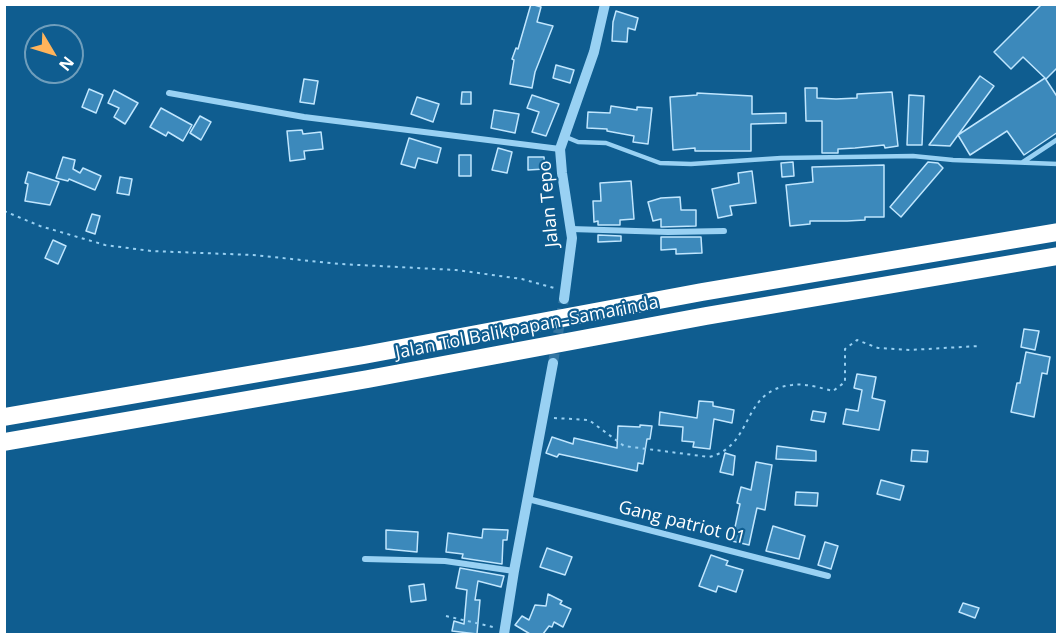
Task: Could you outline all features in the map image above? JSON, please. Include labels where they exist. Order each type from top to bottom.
[{"type":"highway","name":"Jalan Tol Balikpapan–Samarinda","points":[[4,417],[352,357],[702,292],[1058,232]]},
{"type":"highway","name":"Jalan Tol Balikpapan–Samarinda","points":[[4,442],[368,379],[718,314],[1058,256]]},
{"type":"street","name":"Jalan Tepo","points":[[564,295],[571,229],[560,148],[594,52],[605,4]]},
{"type":"street","points":[[170,93],[304,117],[560,148]]},
{"type":"street","points":[[571,229],[724,231]]},
{"type":"street","points":[[507,633],[514,571],[553,363]]},
{"type":"street","name":"Gang patriot 01","points":[[528,499],[828,576]]},
{"type":"street","points":[[365,559],[446,561],[514,571]]},
{"type":"lane","points":[[563,136],[578,142],[606,143],[660,164],[781,158],[914,156],[1013,164],[1023,162],[1058,164]]},
{"type":"lane","points":[[1023,162],[1058,139]]},
{"type":"path","points":[[4,211],[40,226],[105,245],[151,251],[253,255],[340,264],[430,268],[522,279],[564,295]]},
{"type":"path","points":[[542,417],[589,420],[624,446],[710,457],[722,454],[735,442],[756,403],[771,389],[794,384],[833,391],[845,382],[845,350],[857,340],[878,348],[910,350],[979,346]]},
{"type":"path","points":[[446,616],[507,633]]},
{"type":"building","points":[[531,4],[541,7],[537,22],[553,26],[535,72],[532,88],[510,84],[514,60],[512,59],[516,48],[518,49]]},
{"type":"building","points":[[1042,4],[1058,4],[1058,67],[1046,79],[1023,57],[1011,69],[994,52]]},
{"type":"building","points":[[616,11],[638,18],[635,30],[628,28],[627,42],[612,41]]},
{"type":"building","points":[[556,65],[574,70],[570,83],[553,78]]},
{"type":"building","points":[[980,76],[994,86],[950,146],[929,145]]},
{"type":"building","points":[[1045,78],[1058,98],[1058,132],[1024,155],[1007,131],[970,155],[958,135]]},
{"type":"building","points":[[304,79],[318,81],[314,104],[300,102]]},
{"type":"building","points":[[805,88],[817,88],[817,98],[836,99],[857,98],[857,94],[892,92],[898,146],[838,149],[838,153],[822,153],[822,121],[806,121]]},
{"type":"building","points":[[89,89],[103,95],[96,113],[82,107]]},
{"type":"building","points":[[114,90],[138,103],[125,124],[114,117],[119,108],[108,103]]},
{"type":"building","points":[[462,92],[471,92],[471,104],[461,104]]},
{"type":"building","points":[[697,93],[752,96],[752,114],[786,113],[786,123],[751,124],[751,151],[695,151],[695,148],[673,150],[670,97],[697,95]]},
{"type":"building","points":[[532,95],[559,104],[546,136],[532,132],[539,112],[527,108]]},
{"type":"building","points":[[909,95],[924,96],[922,145],[907,145]]},
{"type":"building","points":[[417,97],[439,104],[433,122],[411,114]]},
{"type":"building","points":[[611,106],[637,110],[637,107],[652,108],[648,144],[633,142],[634,136],[607,131],[607,129],[587,128],[588,112],[610,113]]},
{"type":"building","points":[[161,108],[192,125],[183,141],[168,132],[166,136],[150,127]]},
{"type":"building","points":[[494,110],[519,114],[515,133],[491,128]]},
{"type":"building","points":[[200,116],[211,122],[201,140],[190,133]]},
{"type":"building","points":[[302,130],[303,134],[321,132],[323,149],[304,151],[305,159],[290,161],[287,131]]},
{"type":"building","points":[[409,138],[441,148],[437,163],[418,158],[415,168],[401,164]]},
{"type":"building","points":[[498,148],[512,152],[507,173],[492,170]]},
{"type":"building","points":[[459,155],[471,155],[471,176],[459,176]]},
{"type":"building","points":[[63,157],[75,160],[73,169],[80,173],[83,168],[101,176],[95,190],[69,179],[68,181],[56,178]]},
{"type":"building","points":[[528,157],[544,157],[545,169],[528,170]]},
{"type":"building","points":[[793,162],[794,176],[782,177],[781,163]]},
{"type":"building","points":[[928,162],[938,163],[943,168],[901,217],[890,207]]},
{"type":"building","points":[[884,165],[884,217],[865,217],[865,220],[847,221],[810,221],[810,224],[790,226],[786,185],[813,182],[812,167]]},
{"type":"building","points":[[752,171],[756,203],[730,206],[732,215],[718,218],[712,189],[739,183],[738,173]]},
{"type":"building","points":[[28,172],[59,182],[50,205],[25,201],[28,184],[25,183]]},
{"type":"building","points":[[120,177],[132,179],[129,195],[117,193]]},
{"type":"building","points":[[631,181],[634,219],[620,220],[620,225],[598,225],[598,221],[594,222],[593,201],[601,201],[600,183]]},
{"type":"building","points":[[680,197],[681,210],[696,210],[696,226],[661,227],[661,219],[653,221],[648,202],[661,198]]},
{"type":"building","points":[[92,214],[100,216],[95,234],[86,231]]},
{"type":"building","points":[[598,235],[621,236],[621,241],[598,242]]},
{"type":"building","points":[[661,237],[701,237],[702,253],[676,254],[676,249],[661,250]]},
{"type":"building","points":[[53,240],[66,246],[58,264],[45,258]]},
{"type":"building","points":[[1024,329],[1039,331],[1035,350],[1021,347]]},
{"type":"building","points":[[1026,352],[1050,357],[1047,374],[1042,373],[1034,417],[1011,412]]},
{"type":"building","points":[[857,374],[876,377],[872,398],[885,401],[879,430],[843,424],[846,409],[858,411],[862,390],[854,388]]},
{"type":"building","points":[[699,401],[713,402],[713,406],[734,410],[732,423],[714,419],[710,449],[693,447],[694,442],[682,441],[683,427],[659,425],[660,412],[697,418]]},
{"type":"building","points":[[813,411],[826,413],[824,422],[811,420]]},
{"type":"building","points":[[640,425],[652,426],[650,439],[647,439],[643,464],[638,463],[637,471],[546,453],[552,437],[573,444],[574,438],[617,448],[618,426],[640,427]]},
{"type":"building","points":[[777,446],[816,451],[816,461],[776,459]]},
{"type":"building","points":[[912,450],[928,451],[927,462],[911,461]]},
{"type":"building","points":[[725,453],[735,456],[733,475],[720,472]]},
{"type":"building","points":[[756,462],[772,465],[765,510],[757,508],[749,545],[732,541],[740,504],[737,503],[741,487],[751,490]]},
{"type":"building","points":[[881,480],[904,486],[900,500],[877,494]]},
{"type":"building","points":[[796,492],[818,493],[817,506],[795,505]]},
{"type":"building","points":[[773,526],[805,536],[799,559],[766,551]]},
{"type":"building","points":[[483,529],[508,530],[507,540],[503,540],[502,564],[462,558],[463,554],[446,552],[448,533],[482,538]]},
{"type":"building","points":[[386,530],[418,532],[417,552],[386,549]]},
{"type":"building","points":[[825,542],[838,546],[831,569],[818,565]]},
{"type":"building","points":[[547,548],[572,557],[565,575],[540,567]]},
{"type":"building","points":[[711,555],[728,561],[726,565],[743,570],[736,592],[718,586],[716,592],[699,586]]},
{"type":"building","points":[[460,568],[504,576],[501,587],[478,581],[475,600],[480,600],[477,634],[452,631],[454,621],[464,624],[467,590],[456,588]]},
{"type":"building","points":[[424,584],[426,600],[411,602],[409,586]]},
{"type":"building","points":[[548,594],[562,601],[560,604],[571,609],[563,627],[554,622],[552,627],[549,626],[543,634],[530,634],[515,625],[522,616],[529,620],[535,605],[546,606]]},
{"type":"building","points":[[963,603],[979,608],[975,618],[959,612]]},
{"type":"tunnel","points":[[553,363],[564,299]]}]
